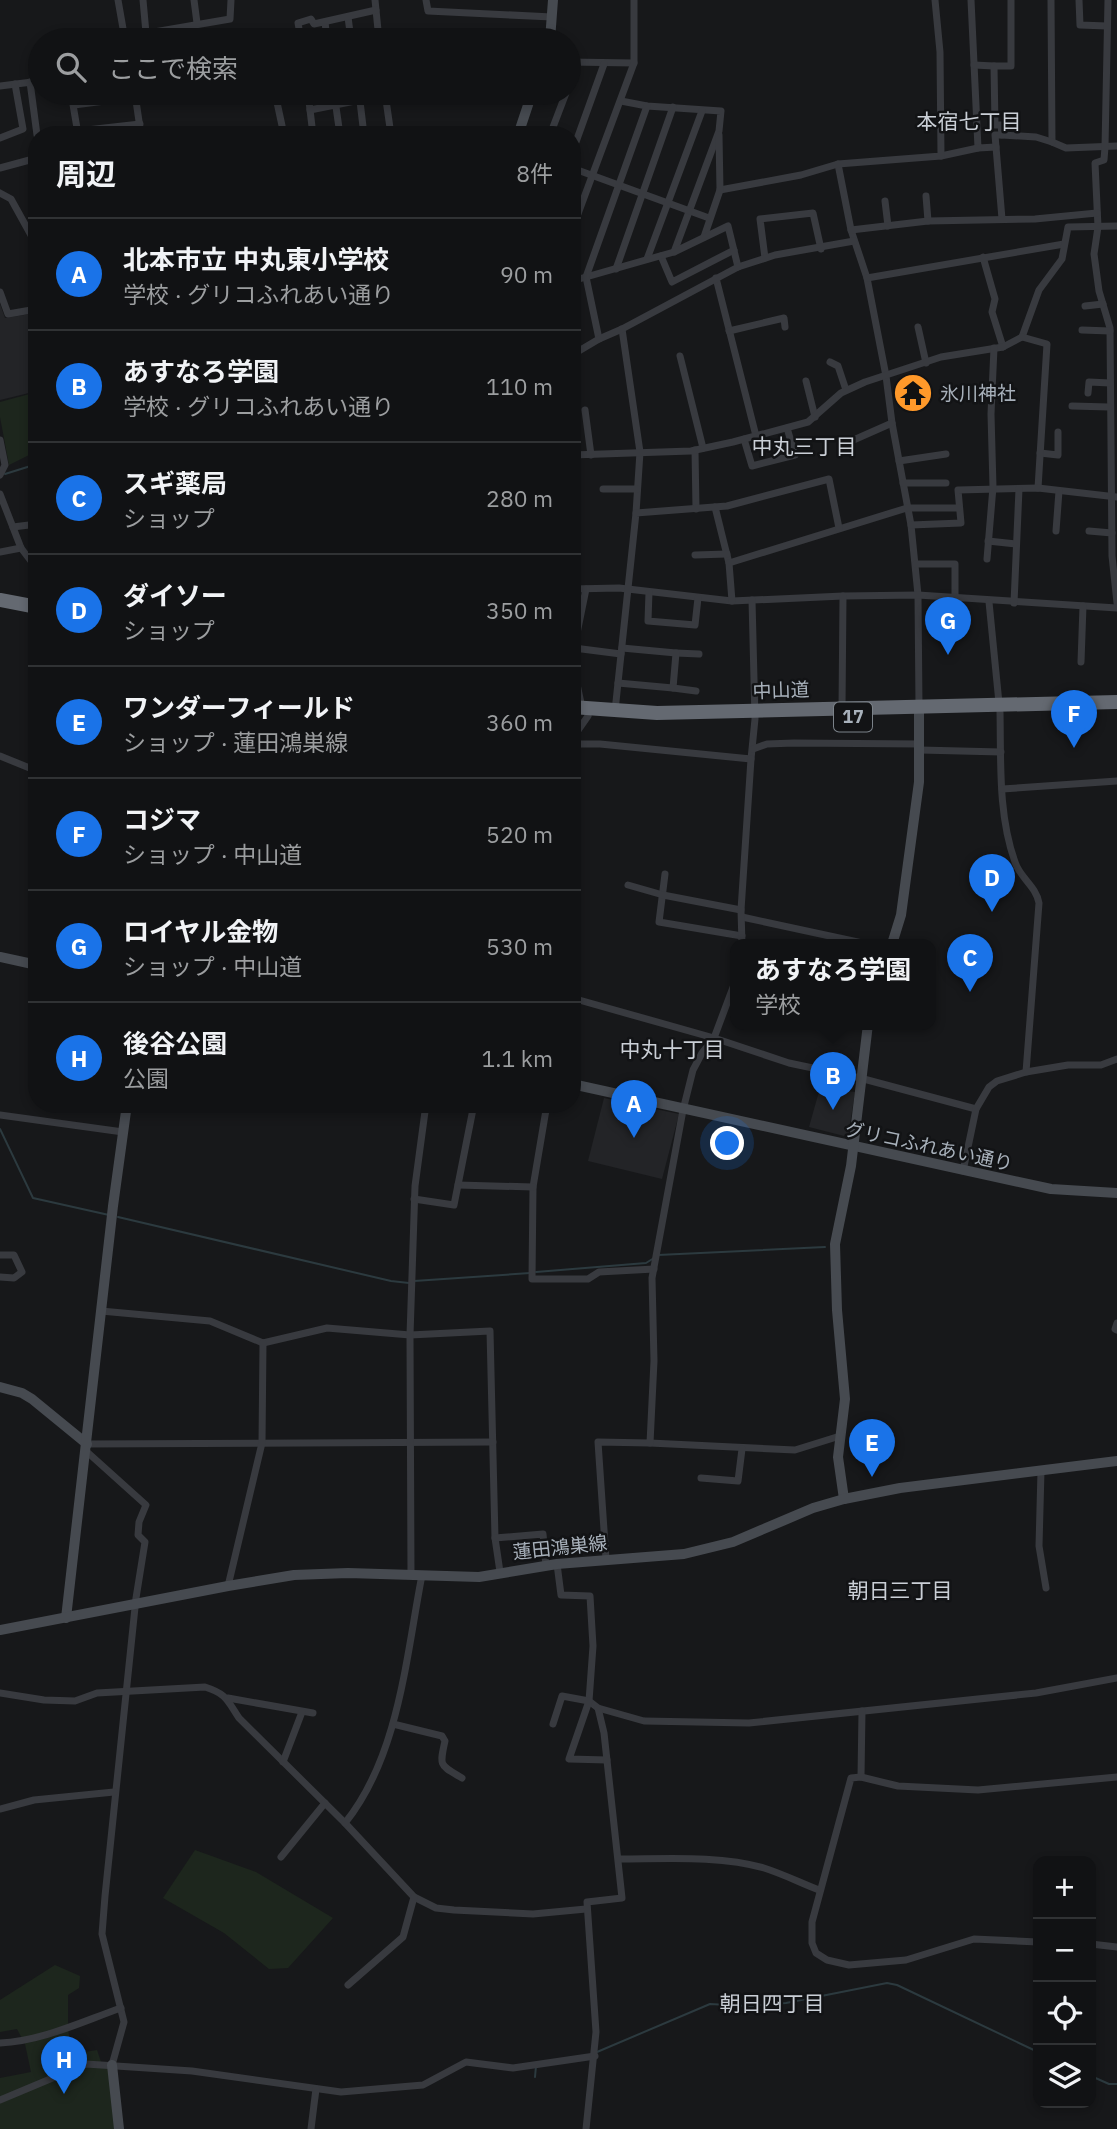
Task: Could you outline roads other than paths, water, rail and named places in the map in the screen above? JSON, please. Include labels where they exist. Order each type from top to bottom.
[{"type":"highway","points":[[0,592],[28,597]]},
{"type":"highway","points":[[0,600],[28,605]]},
{"type":"highway","name":"中山道","points":[[581,711],[631,720],[919,712],[1117,702]]},
{"type":"highway","name":"中山道","points":[[999,707],[1117,710]]},
{"type":"highway","name":"中山道","points":[[581,711],[755,715],[842,708],[919,712]]},
{"type":"street","points":[[118,0],[123,28]]},
{"type":"street","points":[[143,0],[146,28]]},
{"type":"street","points":[[194,0],[197,23]]},
{"type":"street","points":[[172,28],[230,19],[231,0]]},
{"type":"street","points":[[375,0],[378,28]]},
{"type":"street","points":[[426,0],[428,11],[552,17]]},
{"type":"street","points":[[551,28],[553,0]]},
{"type":"street","points":[[581,207],[634,63],[634,0]]},
{"type":"street","points":[[935,0],[941,79],[941,156]]},
{"type":"street","points":[[971,0],[978,148]]},
{"type":"street","points":[[974,65],[1011,66],[1011,0]]},
{"type":"street","points":[[1051,0],[1052,142]]},
{"type":"street","points":[[1079,0],[1080,25],[1107,26]]},
{"type":"street","points":[[581,589],[627,590],[732,601],[918,595],[989,602],[1117,605],[1112,533],[1115,497],[1114,436],[1110,407],[1110,331],[1094,254],[1098,227],[1095,163],[1104,159],[1105,147],[1108,0]]},
{"type":"street","points":[[299,28],[298,23],[311,19],[314,24],[376,10]]},
{"type":"street","points":[[348,17],[349,28]]},
{"type":"street","points":[[325,22],[326,28]]},
{"type":"street","points":[[581,63],[634,63]]},
{"type":"street","points":[[581,128],[604,64]]},
{"type":"street","points":[[993,66],[995,125],[1001,125],[1002,135]]},
{"type":"street","points":[[0,86],[28,82]]},
{"type":"street","points":[[0,138],[23,129],[15,85]]},
{"type":"street","points":[[621,101],[647,106],[721,111],[720,190],[704,237]]},
{"type":"street","points":[[33,105],[36,126]]},
{"type":"street","points":[[74,105],[77,126]]},
{"type":"street","points":[[126,126],[140,124],[137,105]]},
{"type":"street","points":[[278,105],[282,126]]},
{"type":"street","points":[[309,105],[312,126]]},
{"type":"street","points":[[360,105],[363,126]]},
{"type":"street","points":[[387,105],[390,126]]},
{"type":"street","points":[[521,126],[528,105]]},
{"type":"street","points":[[553,126],[561,105]]},
{"type":"street","points":[[310,110],[336,106],[339,126]]},
{"type":"street","points":[[599,339],[586,277],[647,106]]},
{"type":"street","points":[[616,269],[673,107]]},
{"type":"street","points":[[647,259],[702,111]]},
{"type":"street","points":[[674,252],[719,131]]},
{"type":"street","points":[[1002,219],[995,135],[1036,137],[1066,148],[1117,146]]},
{"type":"street","points":[[720,190],[801,176],[838,164],[941,156],[996,147]]},
{"type":"street","points":[[0,168],[28,160]]},
{"type":"street","points":[[838,164],[851,230],[867,278],[886,376],[916,564],[919,782],[901,915],[894,939]]},
{"type":"street","points":[[581,171],[709,218]]},
{"type":"street","points":[[0,193],[11,199],[28,230]]},
{"type":"street","points":[[926,196],[928,221]]},
{"type":"street","points":[[885,201],[888,226]]},
{"type":"street","points":[[765,258],[760,219],[813,213],[821,249]]},
{"type":"street","points":[[851,230],[928,221],[1032,219],[1097,213]]},
{"type":"street","points":[[581,278],[674,252],[728,226],[738,267]]},
{"type":"street","points":[[581,455],[699,449],[756,436],[815,417],[846,390],[957,354],[1003,347],[1022,337],[1040,290],[1062,259],[1068,227],[1117,226]]},
{"type":"street","points":[[581,350],[738,267],[765,258],[854,241]]},
{"type":"street","points":[[867,278],[1064,244]]},
{"type":"street","points":[[661,256],[672,282],[734,250]]},
{"type":"street","points":[[983,257],[995,299],[992,312],[1003,347]]},
{"type":"street","points":[[716,278],[756,436]]},
{"type":"street","points":[[0,292],[8,314],[28,311]]},
{"type":"street","points":[[1085,306],[1103,304]]},
{"type":"street","points":[[729,331],[784,318],[785,327]]},
{"type":"street","points":[[918,327],[926,363]]},
{"type":"street","points":[[615,711],[640,452],[622,329]]},
{"type":"street","points":[[1082,330],[1110,331]]},
{"type":"street","points":[[1022,337],[1047,344],[1038,488]]},
{"type":"street","points":[[986,559],[993,487],[991,414],[994,348]]},
{"type":"street","points":[[680,356],[699,449],[696,509]]},
{"type":"street","points":[[830,362],[838,366],[846,390]]},
{"type":"street","points":[[806,381],[815,417]]},
{"type":"street","points":[[1088,393],[1089,382],[1110,383]]},
{"type":"street","points":[[1072,406],[1110,407]]},
{"type":"street","points":[[586,410],[592,454]]},
{"type":"street","points":[[849,442],[892,423]]},
{"type":"street","points":[[744,439],[752,466],[795,455],[787,428]]},
{"type":"street","points":[[1040,453],[1058,455],[1058,432]]},
{"type":"street","points":[[0,440],[5,465],[0,475]]},
{"type":"street","points":[[899,461],[946,454]]},
{"type":"street","points":[[636,513],[727,506],[829,479],[839,528]]},
{"type":"street","points":[[903,483],[946,483]]},
{"type":"street","points":[[911,525],[961,523],[958,490],[993,487],[1038,488],[1115,497]]},
{"type":"street","points":[[603,489],[637,489]]},
{"type":"street","points":[[1014,603],[1019,489]]},
{"type":"street","points":[[1056,531],[1059,491]]},
{"type":"street","points":[[0,494],[21,548],[28,557]]},
{"type":"street","points":[[715,507],[729,562],[732,601]]},
{"type":"street","points":[[729,562],[907,508],[959,508]]},
{"type":"street","points":[[13,527],[28,525]]},
{"type":"street","points":[[1089,531],[1112,533]]},
{"type":"street","points":[[988,541],[1016,544]]},
{"type":"street","points":[[0,552],[21,548]]},
{"type":"street","points":[[695,555],[727,554]]},
{"type":"street","points":[[916,564],[955,564],[955,597]]},
{"type":"street","points":[[581,614],[586,589]]},
{"type":"street","points":[[649,592],[648,621],[695,625],[698,598]]},
{"type":"street","points":[[842,708],[843,596]]},
{"type":"street","points":[[742,939],[755,715],[752,600]]},
{"type":"street","points":[[989,602],[999,707],[1002,789],[1008,835],[1015,865],[1038,894],[1040,903],[1026,1072]]},
{"type":"street","points":[[1081,662],[1083,606]]},
{"type":"street","points":[[581,648],[699,654]]},
{"type":"street","points":[[673,688],[676,653]]},
{"type":"street","points":[[618,683],[695,691]]},
{"type":"street","points":[[752,748],[767,744],[794,743],[1001,752]]},
{"type":"street","points":[[581,744],[751,759]]},
{"type":"street","points":[[0,756],[28,767]]},
{"type":"street","points":[[1002,789],[1117,781]]},
{"type":"street","points":[[665,874],[659,922],[737,939]]},
{"type":"street","points":[[628,885],[847,939]]},
{"type":"street","points":[[0,959],[28,964]]},
{"type":"street","points":[[650,1443],[654,1361],[654,1269],[693,1070],[714,1038],[730,995]]},
{"type":"street","points":[[581,1001],[714,1038],[789,1063],[860,1078],[976,1109]]},
{"type":"street","points":[[844,1499],[838,1457],[845,1399],[837,1310],[835,1244],[853,1147],[867,1030]]},
{"type":"street","points":[[963,1172],[976,1109],[989,1087],[997,1081],[1026,1072],[1068,1065],[1101,1065],[1117,1059]]},
{"type":"street","name":"グリコふれあい通り","points":[[581,1086],[963,1172],[1051,1189],[1117,1193]]},
{"type":"street","points":[[66,1618],[126,1113]]},
{"type":"street","points":[[345,1823],[360,1804],[381,1761],[393,1724],[417,1575],[410,1442],[410,1335],[414,1199],[425,1113]]},
{"type":"street","points":[[414,1199],[454,1205],[472,1113]]},
{"type":"street","points":[[545,1113],[533,1187],[532,1279],[588,1279],[599,1272],[654,1269]]},
{"type":"street","points":[[0,1115],[123,1132]]},
{"type":"street","points":[[458,1185],[533,1187]]},
{"type":"street","points":[[0,1255],[14,1255],[22,1272],[14,1278],[0,1277]]},
{"type":"street","points":[[102,1311],[210,1321],[263,1343],[327,1328],[410,1335],[490,1331],[495,1538],[500,1572]]},
{"type":"street","points":[[1117,1322],[1117,1330]]},
{"type":"street","points":[[228,1586],[262,1443],[263,1343]]},
{"type":"street","points":[[0,1387],[33,1399],[146,1505],[139,1522],[138,1535],[145,1542],[114,1793],[102,1934],[124,2022],[112,2065],[119,2129]]},
{"type":"street","points":[[607,1559],[598,1442],[795,1450],[840,1436]]},
{"type":"street","points":[[87,1448],[262,1443],[493,1442]]},
{"type":"street","points":[[701,1478],[738,1481],[742,1449]]},
{"type":"street","name":"蓮田鴻巣線","points":[[0,1630],[228,1586],[318,1573],[479,1577],[551,1565],[684,1554],[733,1542],[813,1508],[844,1499],[900,1488],[1117,1461]]},
{"type":"street","points":[[1041,1471],[1039,1546],[1046,1588]]},
{"type":"street","points":[[495,1538],[543,1534],[561,1595],[590,1596],[593,1646],[589,1701],[569,1759],[607,1760]]},
{"type":"street","points":[[553,1724],[562,1696],[589,1701],[598,1708],[644,1721],[749,1723],[1036,1693],[1117,1678]]},
{"type":"street","points":[[0,1693],[44,1700],[75,1700],[97,1693],[205,1687],[228,1698],[313,1713]]},
{"type":"street","points":[[228,1698],[239,1718],[345,1823],[414,1897],[436,1908],[454,1910],[533,1914],[586,1909]]},
{"type":"street","points":[[586,2129],[596,2032],[587,1902],[622,1898],[604,1732],[598,1708]]},
{"type":"street","points":[[861,1777],[862,1711]]},
{"type":"street","points":[[283,1762],[302,1712]]},
{"type":"street","points":[[393,1724],[442,1736],[445,1741],[440,1762],[462,1778]]},
{"type":"street","points":[[1033,1942],[974,1939],[930,1954],[893,1962],[849,1965],[833,1962],[816,1953],[812,1944],[812,1922],[851,1778],[861,1777],[898,1786],[978,1790],[1117,1777]]},
{"type":"street","points":[[0,1809],[34,1800],[114,1793]]},
{"type":"street","points":[[281,1857],[325,1803]]},
{"type":"street","points":[[618,1859],[693,1859],[762,1867],[819,1890]]},
{"type":"street","points":[[348,1985],[403,1937],[414,1897]]},
{"type":"street","points":[[1096,1945],[1117,1947]]},
{"type":"street","points":[[0,2043],[22,2042],[45,2036],[121,2008]]},
{"type":"street","points":[[0,2100],[86,2064],[192,2071],[341,2092],[423,2085],[466,2062],[513,2068],[569,2062],[595,2056]]},
{"type":"street","points":[[311,2129],[316,2089]]},
{"type":"waterway","points":[[5,474],[28,467]]},
{"type":"waterway","points":[[0,1129],[33,1198],[109,1215]]},
{"type":"waterway","points":[[118,1217],[409,1283]]},
{"type":"waterway","points":[[658,1255],[825,1247]]},
{"type":"waterway","points":[[536,1272],[646,1263],[654,1258]]},
{"type":"waterway","points":[[414,1281],[530,1273]]},
{"type":"waterway","points":[[597,2052],[710,2004],[746,2006],[786,2003],[887,1983],[897,1985],[1033,2050]]},
{"type":"waterway","points":[[535,2077],[536,2066]]},
{"type":"waterway","points":[[1096,2078],[1109,2084],[1117,2084]]},
{"type":"place","name":"氷川神社","points":[[913,393]]},
{"type":"place","name":"ロイヤル金物","points":[[948,655]]},
{"type":"place","name":"コジマ","points":[[1074,748]]},
{"type":"place","name":"ダイソー","points":[[992,912]]},
{"type":"place","name":"スギ薬局","points":[[970,992]]},
{"type":"place","name":"あすなろ学園","points":[[833,1110]]},
{"type":"place","name":"北本市立 中丸東小学校","points":[[634,1138]]},
{"type":"place","name":"ワンダーフィールド","points":[[872,1477]]},
{"type":"place","name":"後谷公園","points":[[64,2094]]},
{"type":"district","name":"本宿七丁目","points":[[969,122]]},
{"type":"district","name":"中丸三丁目","points":[[804,447]]},
{"type":"district","name":"中丸十丁目","points":[[672,1050]]},
{"type":"district","name":"朝日三丁目","points":[[900,1591]]},
{"type":"district","name":"朝日四丁目","points":[[772,2004]]}]
